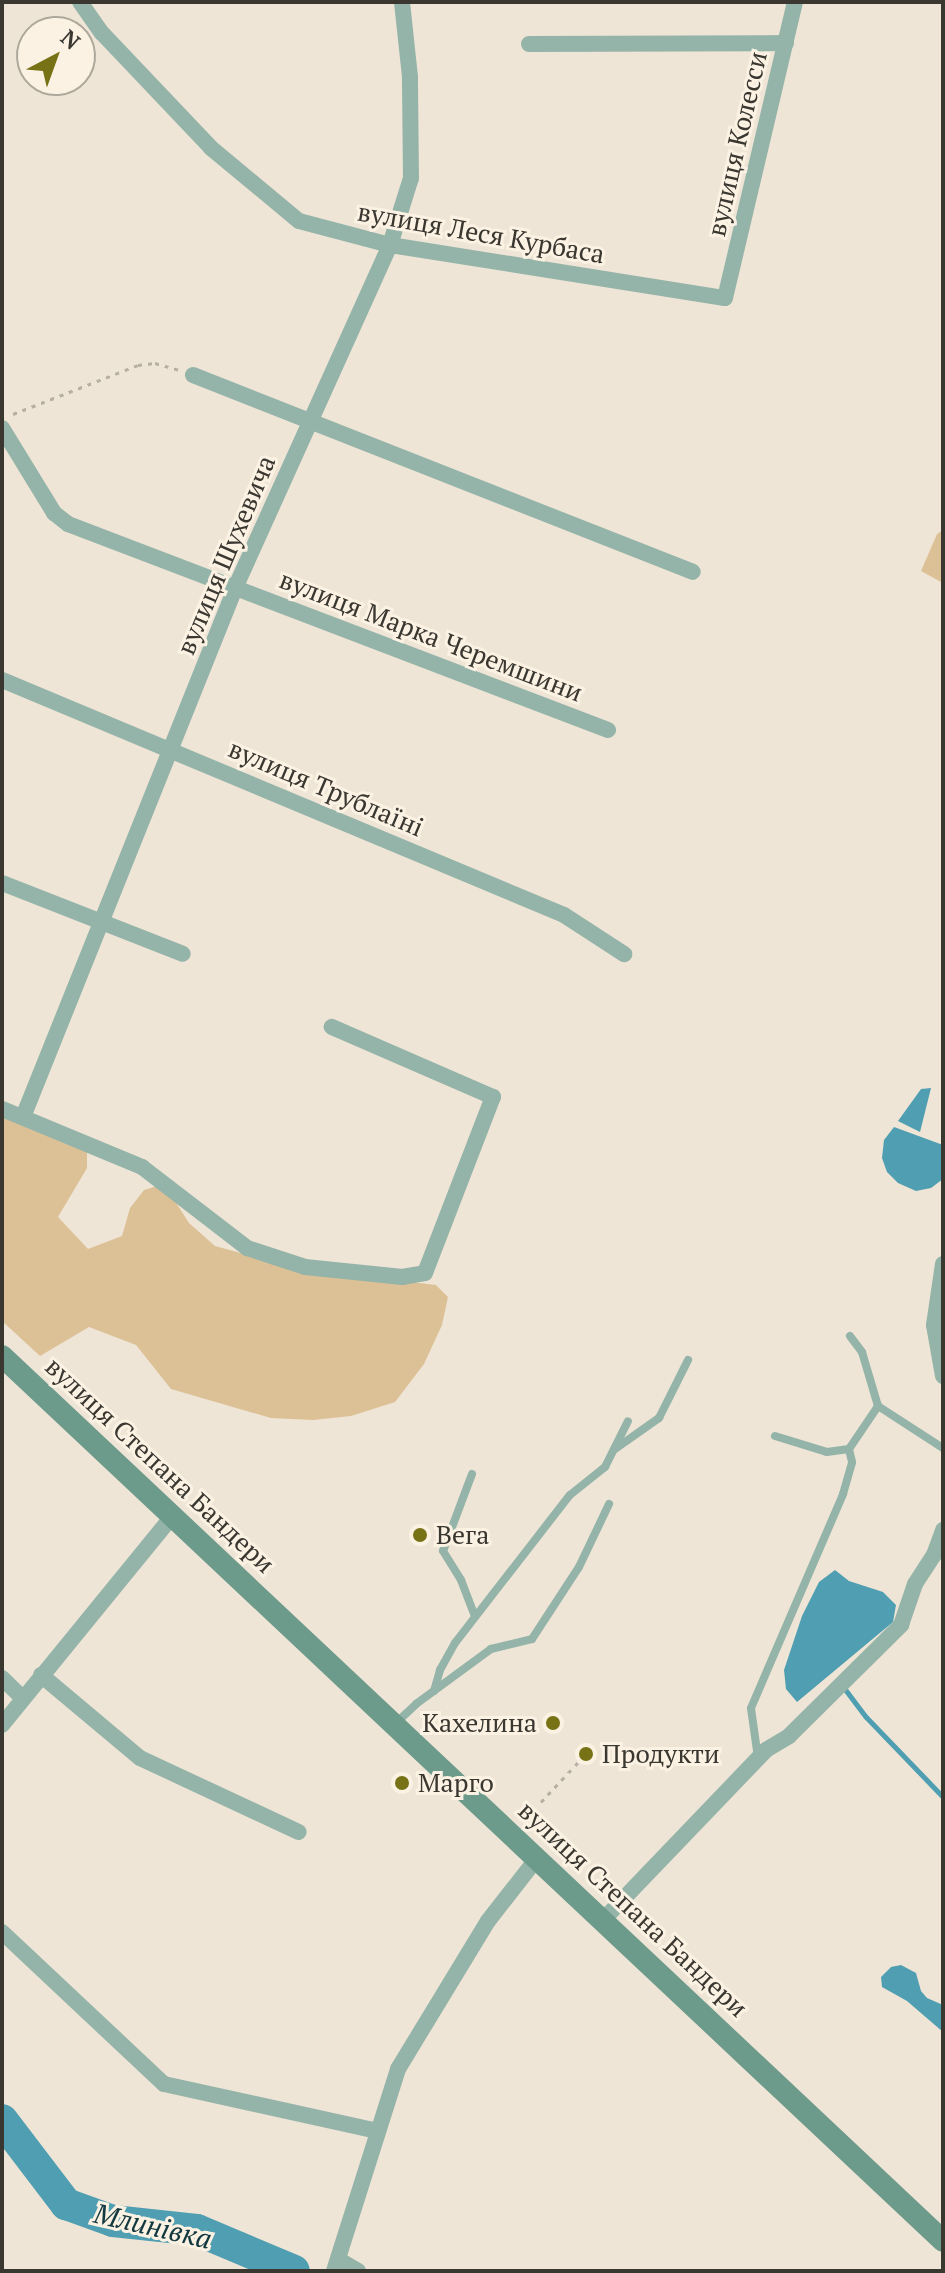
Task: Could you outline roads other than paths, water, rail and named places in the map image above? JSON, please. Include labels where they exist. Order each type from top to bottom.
[{"type":"main road","name":"вулиця Степана Бандери","points":[[2,1356],[943,2241]]},
{"type":"street","name":"вулиця Леся Курбаса","points":[[80,2],[102,33],[211,148],[299,221],[390,245],[725,298]]},
{"type":"street","name":"вулиця Шухевича","points":[[23,1117],[104,923],[236,586],[390,245],[411,178],[410,77],[402,2]]},
{"type":"street","name":"вулиця Колесси","points":[[725,298],[795,2]]},
{"type":"street","points":[[529,44],[786,43]]},
{"type":"street","points":[[193,375],[310,424],[693,572]]},
{"type":"street","name":"вулиця Марка Черемшини","points":[[2,428],[54,513],[68,524],[608,730]]},
{"type":"street","name":"вулиця Трублаїні","points":[[2,680],[564,915],[624,954]]},
{"type":"street","points":[[2,883],[183,954]]},
{"type":"street","points":[[2,1109],[142,1167],[247,1248],[305,1267],[402,1277],[425,1273],[493,1097],[332,1027]]},
{"type":"street","points":[[943,1264],[934,1325],[943,1376]]},
{"type":"street","points":[[2,1725],[173,1515]]},
{"type":"street","points":[[604,1919],[758,1758],[789,1736],[901,1625],[915,1584],[934,1555],[943,1530]]},
{"type":"street","points":[[41,1675],[140,1758],[299,1832]]},
{"type":"street","points":[[2,1678],[23,1698]]},
{"type":"street","points":[[358,2271],[336,2265],[398,2069],[488,1921],[538,1857]]},
{"type":"street","points":[[2,1932],[164,2084],[377,2131]]},
{"type":"lane","points":[[850,1336],[862,1352],[878,1406],[943,1448]]},
{"type":"lane","points":[[614,1450],[659,1418],[688,1360]]},
{"type":"lane","points":[[758,1758],[751,1708],[843,1494],[852,1462],[849,1449],[878,1406]]},
{"type":"lane","points":[[434,1691],[440,1670],[475,1616],[570,1495],[605,1467],[628,1421]]},
{"type":"lane","points":[[775,1436],[827,1452],[849,1449]]},
{"type":"lane","points":[[472,1474],[443,1551],[461,1580],[475,1616]]},
{"type":"lane","points":[[393,1725],[491,1649],[532,1639],[579,1567],[609,1504]]},
{"type":"water","points":[[931,1088],[920,1132],[898,1121],[921,1089]]},
{"type":"water","points":[[894,1127],[943,1145],[943,1179],[931,1188],[916,1191],[898,1183],[887,1172],[882,1158],[884,1140]]},
{"type":"water","points":[[835,1570],[849,1581],[883,1592],[896,1605],[893,1622],[797,1702],[786,1689],[784,1670],[802,1616],[819,1582]]},
{"type":"water","points":[[901,1965],[916,1973],[921,1991],[927,1998],[943,2005],[943,2032],[907,2001],[882,1987],[881,1977],[891,1967]]},
{"type":"waterway","points":[[844,1688],[866,1717],[943,1797]]},
{"type":"waterway","name":"Млинівка","points":[[2,2120],[66,2204],[113,2221],[197,2230],[294,2271]]},
{"type":"place","name":"Вега","points":[[420,1535]]},
{"type":"place","name":"Кахелина","points":[[553,1723]]},
{"type":"place","name":"Продукти","points":[[586,1754]]},
{"type":"place","name":"Марго","points":[[402,1783]]}]
